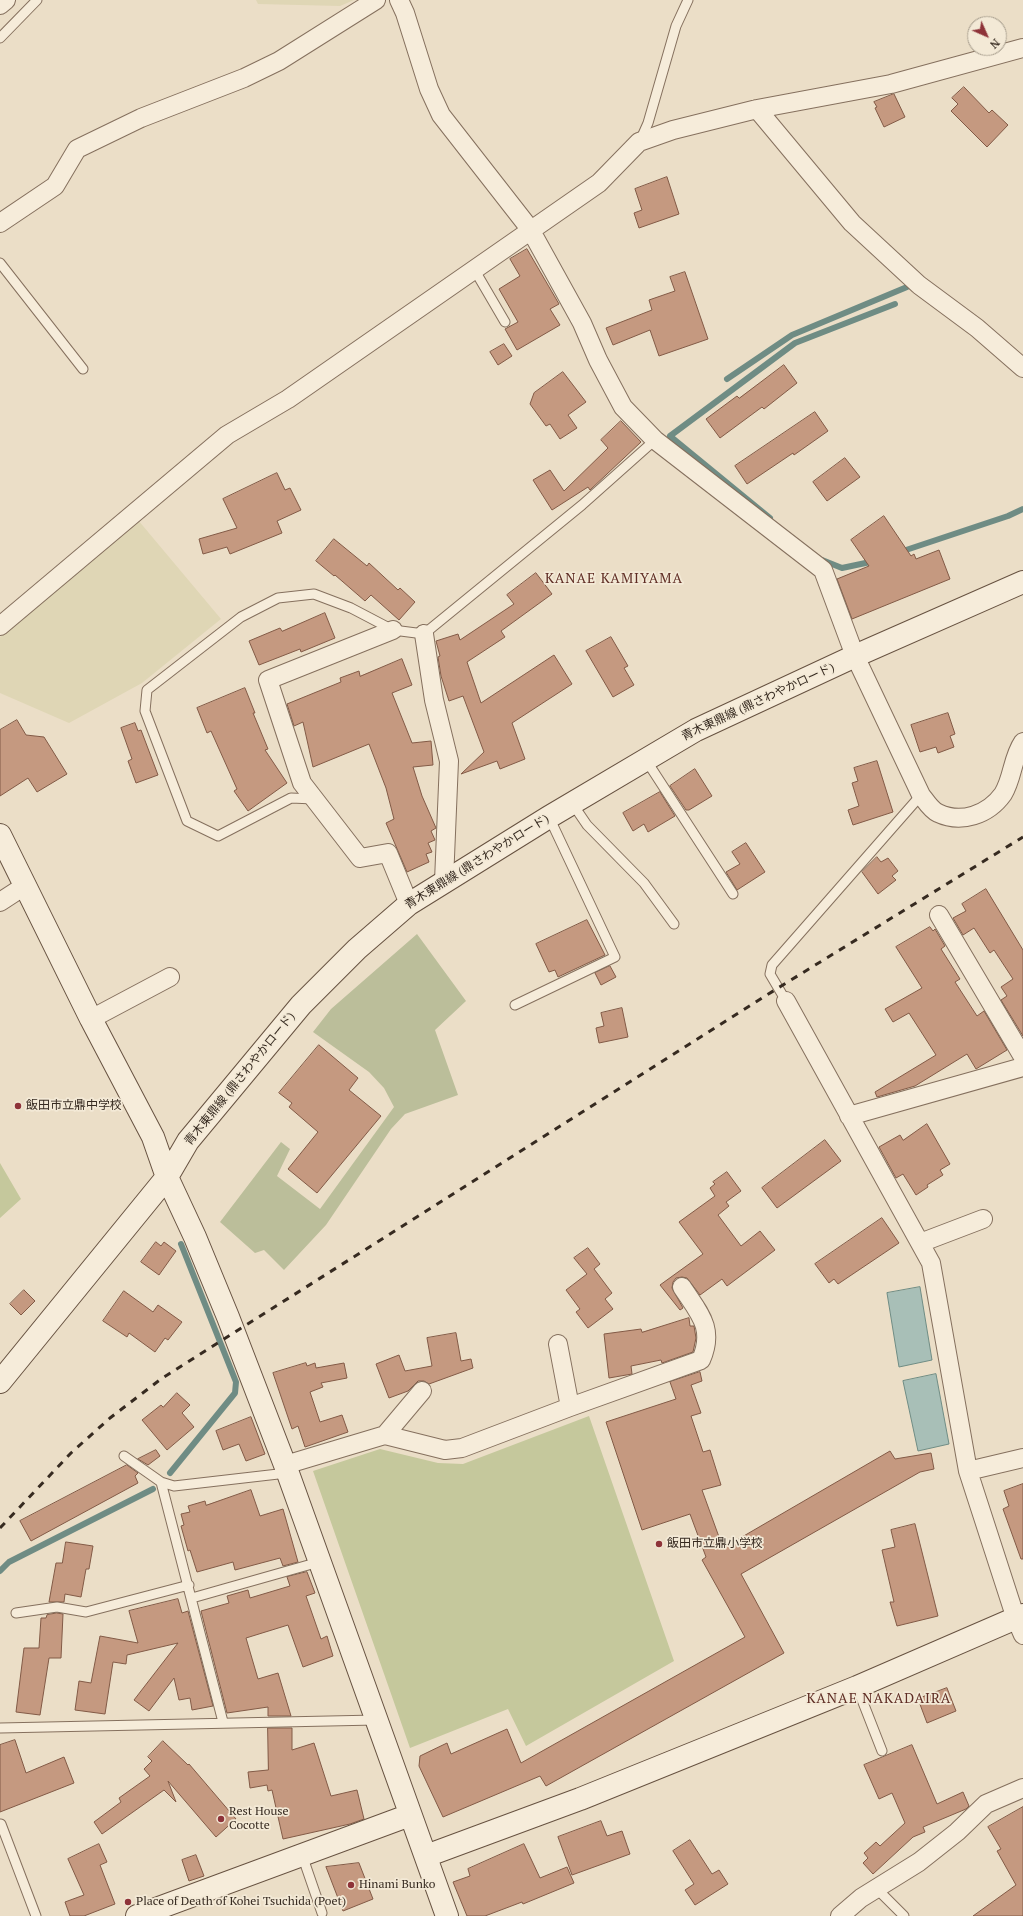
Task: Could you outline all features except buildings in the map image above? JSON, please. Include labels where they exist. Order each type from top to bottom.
[{"type":"street","points":[[0,5],[6,0]]},
{"type":"street","points":[[0,223],[55,186],[77,149],[141,118],[244,78],[272,64],[376,0]]},
{"type":"street","points":[[399,0],[405,13],[428,89],[441,115],[530,230],[582,324],[598,360],[623,406],[655,440],[823,570],[855,656],[921,795],[936,812],[958,818],[975,816],[991,808],[1003,793],[1009,780],[1016,752],[1023,742]]},
{"type":"street","points":[[0,626],[227,435],[288,399],[599,183],[639,142],[673,130],[757,108],[891,84],[1023,48]]},
{"type":"street","points":[[757,108],[852,223],[919,285],[977,328],[1023,368]]},
{"type":"street","name":"青木東鼎線 (鼎さわやかロード)","points":[[0,1382],[167,1177],[188,1142],[301,1005],[356,949],[409,904],[572,803],[696,730],[855,656],[1023,582]]},
{"type":"street","points":[[393,630],[268,680],[302,783],[360,858],[388,853],[409,904]]},
{"type":"street","points":[[424,634],[434,700],[449,761],[444,881]]},
{"type":"street","points":[[0,835],[91,1019],[153,1137],[167,1177],[195,1237],[228,1317],[286,1469],[447,1916]]},
{"type":"street","points":[[0,902],[26,885]]},
{"type":"street","points":[[939,915],[1023,1057]]},
{"type":"street","points":[[91,1019],[170,977]]},
{"type":"street","points":[[426,1856],[580,1799],[857,1687],[1021,1623],[968,1471],[931,1263],[786,1002]]},
{"type":"street","points":[[849,1116],[1023,1067]]},
{"type":"street","points":[[920,1243],[983,1219]]},
{"type":"street","points":[[386,1435],[444,1450],[462,1448],[701,1360],[707,1346],[707,1331],[700,1315],[682,1287]]},
{"type":"street","points":[[558,1344],[570,1407]]},
{"type":"street","points":[[286,1469],[386,1435],[422,1391]]},
{"type":"street","points":[[968,1471],[1023,1458]]},
{"type":"street","points":[[840,1916],[861,1898],[919,1862],[957,1832],[986,1804],[1023,1788]]},
{"type":"street","points":[[137,1916],[410,1815]]},
{"type":"lane","points":[[0,38],[37,0]]},
{"type":"lane","points":[[639,142],[648,123],[676,26],[688,0]]},
{"type":"lane","points":[[0,263],[83,369]]},
{"type":"lane","points":[[474,269],[505,322]]},
{"type":"lane","points":[[314,799],[291,798],[218,836],[187,821],[145,711],[147,690],[241,617],[278,598],[314,594],[351,608],[393,630],[424,634],[582,505],[655,440]]},
{"type":"lane","points":[[645,759],[733,894]]},
{"type":"lane","points":[[786,1002],[770,974],[772,965],[921,795]]},
{"type":"lane","points":[[572,803],[587,825],[644,883],[674,924]]},
{"type":"lane","points":[[515,1005],[615,957],[549,817]]},
{"type":"lane","points":[[124,1456],[161,1482],[174,1486],[286,1469]]},
{"type":"lane","points":[[161,1482],[223,1722]]},
{"type":"lane","points":[[192,1598],[319,1562]]},
{"type":"lane","points":[[16,1613],[57,1607],[86,1612],[189,1586]]},
{"type":"lane","points":[[857,1687],[882,1751]]},
{"type":"lane","points":[[0,1728],[223,1722],[376,1720]]},
{"type":"lane","points":[[1,1824],[36,1916]]},
{"type":"lane","points":[[302,1855],[322,1913]]},
{"type":"lane","points":[[877,1889],[904,1916]]},
{"type":"shaded area","points":[[256,0],[354,0],[340,6],[258,4]]},
{"type":"shaded area","points":[[138,520],[221,619],[142,683],[69,723],[0,693],[0,637]]},
{"type":"green space","points":[[417,934],[466,1001],[435,1030],[458,1095],[405,1114],[391,1129],[326,1225],[284,1270],[264,1250],[255,1253],[220,1222],[281,1142],[290,1149],[277,1176],[320,1209],[394,1107],[384,1088],[369,1072],[313,1032],[331,1009]]},
{"type":"green space","points":[[0,1163],[21,1199],[0,1218]]},
{"type":"green space","points":[[589,1416],[674,1661],[526,1746],[508,1709],[410,1748],[313,1471],[380,1449],[438,1463],[463,1464]]},
{"type":"water","points":[[920,1287],[932,1360],[899,1367],[887,1293]]},
{"type":"water","points":[[936,1374],[949,1444],[918,1451],[903,1381]]},
{"type":"waterway","points":[[727,379],[792,335],[907,287]]},
{"type":"waterway","points":[[770,518],[670,436],[795,343],[895,304]]},
{"type":"waterway","points":[[900,552],[1008,516],[1023,509]]},
{"type":"waterway","points":[[822,560],[842,568],[875,561]]},
{"type":"waterway","points":[[170,1473],[235,1393],[236,1382],[181,1244]]},
{"type":"waterway","points":[[0,1571],[9,1562],[153,1489]]},
{"type":"railway","points":[[0,1528],[71,1453],[110,1418],[161,1379],[778,988],[1023,837]]},
{"type":"place","name":"飯田市立鼎中学校","points":[[18,1106]]},
{"type":"place","name":"飯田市立鼎小学校","points":[[659,1544]]},
{"type":"place","name":"Rest House Cocotte","points":[[221,1819]]},
{"type":"place","name":"Hinami Bunko","points":[[351,1885]]},
{"type":"place","name":"Place of Death of Kohei Tsuchida (Poet)","points":[[128,1902]]},
{"type":"district","name":"KANAE KAMIYAMA","points":[[614,579]]},
{"type":"district","name":"KANAE NAKADAIRA","points":[[879,1699]]}]
